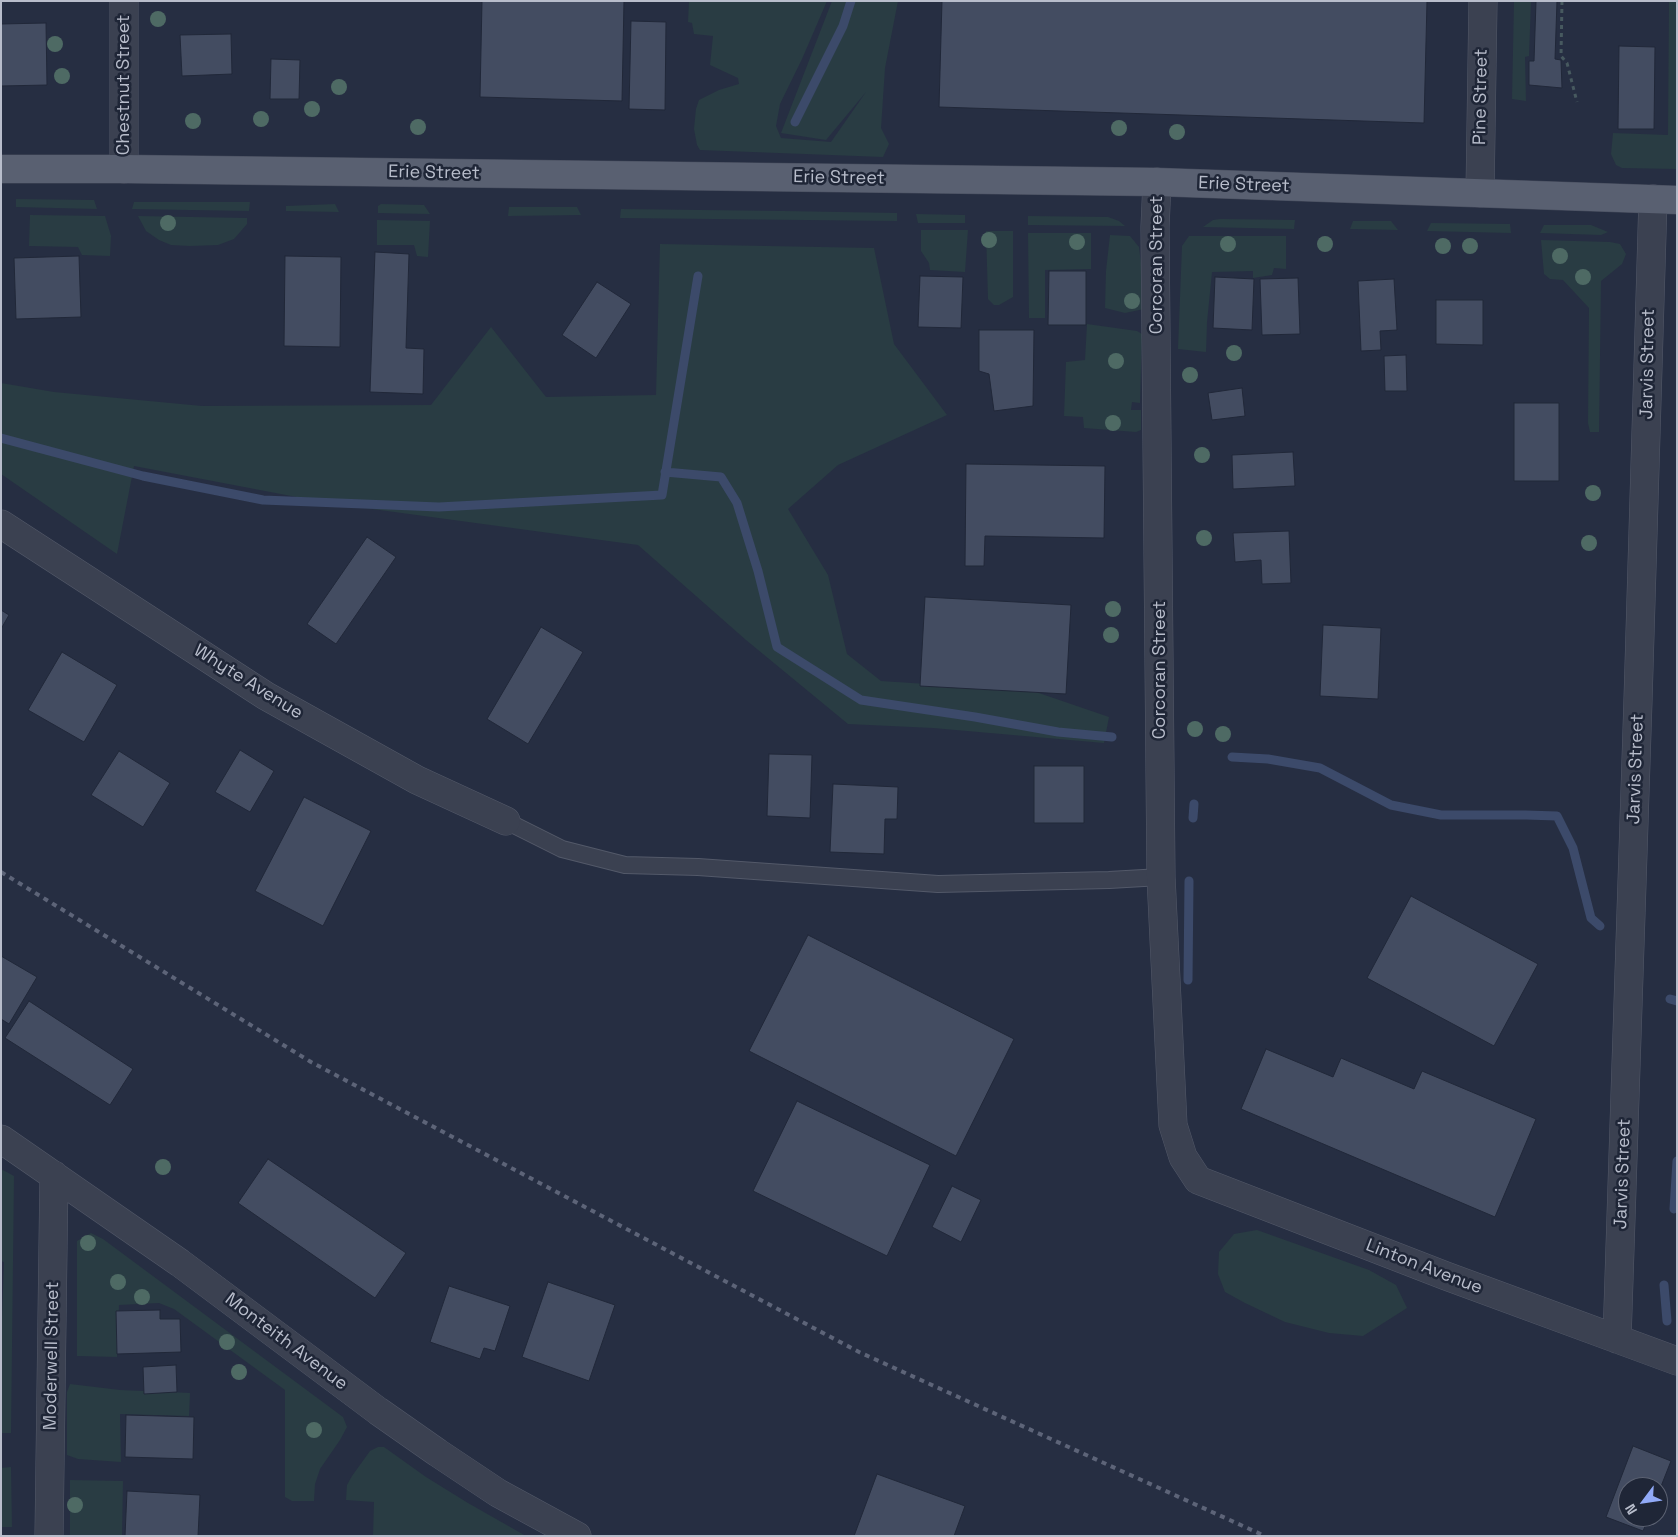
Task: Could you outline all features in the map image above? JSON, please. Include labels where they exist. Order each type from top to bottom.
[{"type":"main road","name":"Erie Street","points":[[1,168],[1157,182],[1665,200]]},
{"type":"street","name":"Chestnut Street","points":[[124,1],[124,168]]},
{"type":"street","name":"Pine Street","points":[[1480,194],[1483,1]]},
{"type":"street","name":"Corcoran Street","points":[[1157,182],[1155,227],[1161,877],[1173,1125],[1183,1157]]},
{"type":"street","name":"Jarvis Street","points":[[1618,1339],[1638,710],[1665,200]]},
{"type":"street","name":"Whyte Avenue","points":[[1,524],[266,696],[417,780],[506,821]]},
{"type":"street","name":"Monteith Avenue","points":[[1,1139],[180,1263],[378,1411],[438,1453],[498,1493],[577,1536]]},
{"type":"street","name":"Linton Avenue","points":[[1183,1157],[1198,1180],[1446,1276],[1677,1361]]},
{"type":"street","name":"Moderwell Street","points":[[49,1536],[54,1175]]},
{"type":"lane","points":[[506,821],[562,849],[625,865],[698,867],[938,884],[1161,877]]},
{"type":"path","points":[[1562,1],[1561,56],[1567,63],[1577,102]]},
{"type":"shaded area","points":[[689,1],[827,1],[780,104],[776,126],[781,138],[831,142],[866,92],[826,140],[781,133],[832,1],[898,1],[885,68],[881,128],[889,144],[883,157],[700,150],[697,145],[694,129],[699,100],[719,90],[739,84],[738,78],[710,65],[713,36],[694,34],[692,23],[688,22]]},
{"type":"shaded area","points":[[1514,1],[1531,1],[1529,56],[1525,57],[1526,101],[1512,99]]},
{"type":"shaded area","points":[[1669,1],[1677,1],[1677,169],[1622,168],[1616,165],[1611,154],[1613,133],[1668,135]]},
{"type":"shaded area","points":[[16,199],[94,200],[97,209],[16,207]]},
{"type":"shaded area","points":[[134,202],[250,202],[249,211],[132,209]]},
{"type":"shaded area","points":[[335,204],[339,212],[286,211],[286,206]]},
{"type":"shaded area","points":[[381,204],[424,205],[430,214],[378,213],[378,206]]},
{"type":"shaded area","points":[[509,207],[577,207],[581,215],[508,216]]},
{"type":"shaded area","points":[[621,209],[897,213],[897,221],[620,218]]},
{"type":"shaded area","points":[[916,214],[965,215],[965,223],[918,223]]},
{"type":"shaded area","points":[[30,215],[105,216],[111,236],[110,256],[82,255],[78,247],[29,246]]},
{"type":"shaded area","points":[[138,216],[247,218],[247,224],[234,239],[218,245],[171,245],[159,240],[146,231]]},
{"type":"shaded area","points":[[1028,216],[1108,217],[1119,221],[1125,226],[1028,225]]},
{"type":"shaded area","points":[[377,220],[430,221],[428,257],[417,256],[414,245],[377,245]]},
{"type":"shaded area","points":[[1213,220],[1295,220],[1294,229],[1203,227]]},
{"type":"shaded area","points":[[1353,221],[1391,221],[1398,230],[1350,229]]},
{"type":"shaded area","points":[[1431,223],[1510,224],[1511,233],[1427,231]]},
{"type":"shaded area","points":[[1544,225],[1591,225],[1608,232],[1601,235],[1540,233]]},
{"type":"shaded area","points":[[921,230],[968,230],[965,272],[930,270],[929,263],[921,251]]},
{"type":"shaded area","points":[[986,231],[1013,231],[1013,297],[999,305],[994,305],[988,299]]},
{"type":"shaded area","points":[[1028,233],[1091,233],[1091,269],[1045,270],[1045,318],[1029,318]]},
{"type":"shaded area","points":[[1110,235],[1130,236],[1139,247],[1144,287],[1144,309],[1125,313],[1105,308],[1106,271]]},
{"type":"shaded area","points":[[1189,236],[1286,236],[1286,269],[1274,268],[1272,275],[1253,278],[1253,271],[1212,272],[1206,352],[1178,349],[1182,246]]},
{"type":"shaded area","points":[[1541,240],[1610,242],[1620,244],[1626,254],[1622,264],[1601,281],[1599,432],[1590,432],[1588,423],[1589,308],[1563,280],[1550,279],[1544,274]]},
{"type":"shaded area","points":[[660,244],[874,248],[894,344],[947,415],[838,465],[788,509],[828,575],[847,654],[881,681],[1033,691],[1109,717],[1104,743],[933,728],[848,724],[746,640],[638,545],[328,503],[134,466],[117,554],[1,474],[1,383],[54,392],[202,406],[431,405],[491,327],[546,397],[656,395]]},
{"type":"shaded area","points":[[1087,324],[1137,331],[1142,334],[1140,403],[1132,402],[1131,410],[1141,410],[1141,430],[1136,432],[1084,428],[1083,417],[1064,416],[1066,362],[1085,360]]},
{"type":"shaded area","points":[[1,1169],[14,1176],[11,1433],[1,1433],[1,1343],[4,1262],[1,1261]]},
{"type":"shaded area","points":[[1257,1230],[1369,1270],[1396,1285],[1407,1308],[1363,1336],[1329,1333],[1285,1322],[1245,1303],[1225,1292],[1218,1274],[1219,1252],[1234,1234]]},
{"type":"shaded area","points":[[91,1233],[103,1239],[343,1417],[347,1427],[320,1469],[315,1484],[314,1501],[292,1501],[285,1497],[285,1390],[174,1309],[159,1303],[119,1305],[117,1357],[77,1356],[77,1241]]},
{"type":"shaded area","points":[[70,1384],[120,1390],[190,1393],[189,1416],[120,1414],[121,1462],[78,1459],[67,1455],[67,1392]]},
{"type":"shaded area","points":[[378,1447],[384,1447],[426,1477],[526,1536],[373,1536],[374,1502],[346,1500],[347,1485],[352,1476],[370,1451]]},
{"type":"shaded area","points":[[11,1467],[12,1527],[1,1527],[1,1468]]},
{"type":"shaded area","points":[[70,1480],[123,1481],[122,1536],[70,1536]]},
{"type":"building","points":[[482,1],[624,1],[622,101],[480,97]]},
{"type":"building","points":[[942,1],[1427,1],[1424,123],[939,107]]},
{"type":"building","points":[[1536,1],[1557,1],[1555,59],[1561,60],[1562,88],[1529,85],[1529,61],[1534,61]]},
{"type":"building","points":[[631,21],[666,22],[665,110],[629,109]]},
{"type":"building","points":[[46,23],[47,85],[1,86],[1,24]]},
{"type":"building","points":[[231,34],[232,74],[182,76],[180,35]]},
{"type":"building","points":[[1619,46],[1655,47],[1654,129],[1618,129]]},
{"type":"building","points":[[271,59],[300,60],[299,99],[270,99]]},
{"type":"building","points":[[375,252],[409,254],[406,348],[424,349],[423,394],[370,392]]},
{"type":"building","points":[[79,256],[81,317],[16,319],[14,258]]},
{"type":"building","points":[[285,256],[341,257],[340,347],[284,346]]},
{"type":"building","points":[[1049,271],[1086,271],[1086,325],[1048,325]]},
{"type":"building","points":[[920,276],[963,277],[961,328],[918,327]]},
{"type":"building","points":[[1215,277],[1254,279],[1252,330],[1213,328]]},
{"type":"building","points":[[1298,278],[1300,334],[1262,335],[1260,279]]},
{"type":"building","points":[[1394,279],[1397,330],[1380,331],[1381,350],[1361,351],[1358,281]]},
{"type":"building","points":[[597,282],[631,304],[596,358],[562,335]]},
{"type":"building","points":[[1436,300],[1483,300],[1483,345],[1436,344]]},
{"type":"building","points":[[979,330],[1034,330],[1033,406],[994,411],[989,374],[979,371]]},
{"type":"building","points":[[1406,355],[1407,391],[1385,391],[1384,356]]},
{"type":"building","points":[[1242,388],[1245,416],[1212,420],[1208,393]]},
{"type":"building","points":[[1514,403],[1559,403],[1559,481],[1514,481]]},
{"type":"building","points":[[1293,452],[1295,486],[1233,489],[1232,455]]},
{"type":"building","points":[[966,464],[1105,466],[1104,538],[985,536],[984,566],[965,566]]},
{"type":"building","points":[[1289,531],[1291,583],[1262,584],[1261,560],[1235,562],[1233,533]]},
{"type":"building","points":[[367,537],[396,557],[336,644],[307,624]]},
{"type":"building","points":[[925,597],[1071,605],[1066,694],[920,686]]},
{"type":"building","points":[[1,610],[9,615],[1,629]]},
{"type":"building","points":[[1323,625],[1381,628],[1378,699],[1320,696]]},
{"type":"building","points":[[541,627],[583,652],[528,744],[487,719]]},
{"type":"building","points":[[62,652],[117,685],[84,742],[28,710]]},
{"type":"building","points":[[240,750],[274,771],[250,812],[215,792]]},
{"type":"building","points":[[119,751],[170,783],[143,827],[91,795]]},
{"type":"building","points":[[769,754],[812,755],[810,818],[767,816]]},
{"type":"building","points":[[1034,766],[1084,766],[1084,823],[1034,823]]},
{"type":"building","points":[[833,784],[898,787],[897,819],[885,819],[884,854],[830,852]]},
{"type":"building","points":[[304,797],[371,831],[323,926],[255,891]]},
{"type":"building","points":[[1411,896],[1538,964],[1494,1046],[1367,978]]},
{"type":"building","points":[[808,935],[1014,1039],[956,1156],[749,1051]]},
{"type":"building","points":[[1,956],[37,977],[9,1024],[1,1019]]},
{"type":"building","points":[[29,1001],[133,1069],[110,1105],[5,1038]]},
{"type":"building","points":[[1266,1049],[1333,1077],[1341,1058],[1414,1089],[1422,1071],[1536,1119],[1495,1217],[1241,1109]]},
{"type":"building","points":[[797,1101],[930,1165],[887,1256],[753,1191]]},
{"type":"building","points":[[268,1159],[406,1253],[375,1298],[238,1203]]},
{"type":"building","points":[[952,1186],[981,1200],[961,1242],[932,1227]]},
{"type":"building","points":[[548,1282],[615,1305],[589,1381],[522,1357]]},
{"type":"building","points":[[449,1286],[510,1306],[495,1351],[484,1348],[480,1359],[430,1342]]},
{"type":"building","points":[[160,1310],[160,1319],[180,1319],[181,1352],[117,1354],[116,1311]]},
{"type":"building","points":[[176,1365],[177,1392],[144,1394],[143,1367]]},
{"type":"building","points":[[126,1415],[194,1417],[193,1459],[125,1457]]},
{"type":"building","points":[[1633,1446],[1671,1461],[1665,1477],[1621,1477]]},
{"type":"building","points":[[877,1474],[965,1506],[954,1536],[854,1536]]},
{"type":"building","points":[[1618,1485],[1618,1522],[1606,1517]]},
{"type":"building","points":[[127,1491],[200,1495],[198,1536],[125,1536]]},
{"type":"building","points":[[1632,1527],[1645,1527],[1643,1531]]},
{"type":"waterway","points":[[795,122],[843,26],[851,1]]},
{"type":"waterway","points":[[1,438],[143,476],[263,500],[439,507],[662,495],[698,276]]},
{"type":"waterway","points":[[665,472],[721,477],[737,503],[758,571],[777,647],[861,700],[1058,732],[1112,737]]},
{"type":"waterway","points":[[1232,757],[1268,759],[1320,768],[1391,805],[1441,815],[1557,816],[1573,848],[1591,918],[1600,926]]},
{"type":"waterway","points":[[1193,818],[1194,804]]},
{"type":"waterway","points":[[1188,980],[1189,881]]},
{"type":"waterway","points":[[1670,999],[1677,1001]]},
{"type":"waterway","points":[[1674,1209],[1677,1161]]},
{"type":"waterway","points":[[1664,1285],[1667,1321]]},
{"type":"railway","points":[[1,872],[311,1062],[859,1352],[1265,1536]]}]
